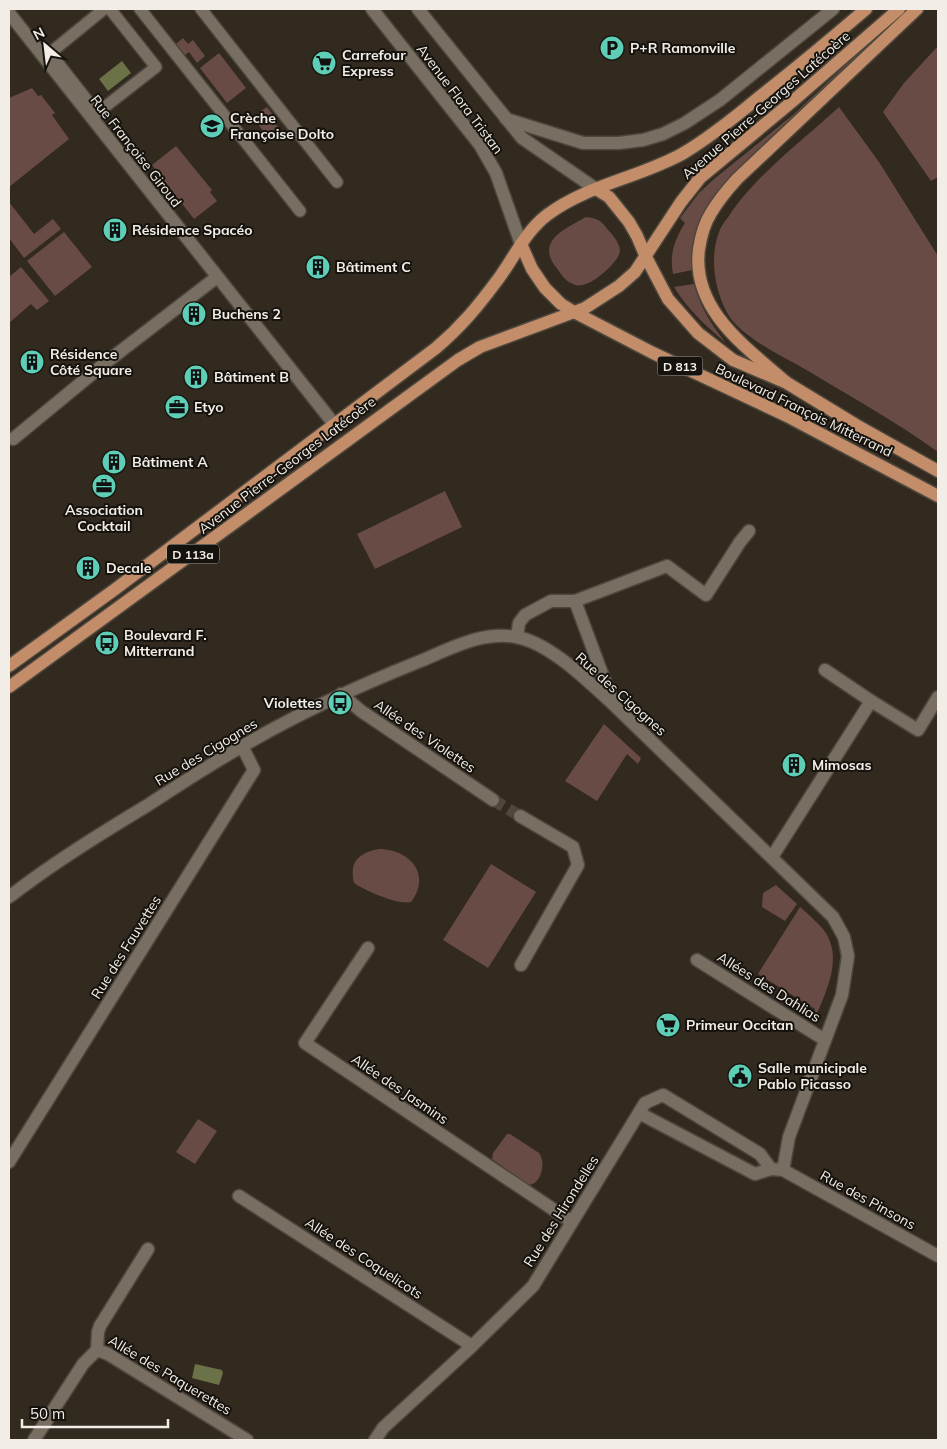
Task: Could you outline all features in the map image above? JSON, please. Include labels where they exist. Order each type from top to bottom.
[{"type":"main road","name":"Avenue Pierre-Georges Latécoère","points":[[596,189],[669,161],[701,142],[723,127],[807,60],[866,9]]},
{"type":"main road","name":"Avenue Pierre-Georges Latécoère","points":[[646,257],[681,202],[700,178],[899,9]]},
{"type":"main road","points":[[787,383],[732,334],[708,302],[701,285],[699,271],[699,254],[704,225],[719,200],[737,180],[917,9]]},
{"type":"main road","points":[[521,244],[532,229],[548,215],[572,200],[596,189]]},
{"type":"main road","name":"D 813","points":[[596,189],[608,197],[629,222],[646,257]]},
{"type":"main road","name":"D 813","points":[[521,244],[532,269],[545,288],[561,304],[574,312]]},
{"type":"main road","name":"Avenue Pierre-Georges Latécoère","points":[[9,666],[436,348],[461,326],[500,276],[521,244]]},
{"type":"main road","points":[[574,312],[591,305],[608,294],[635,272],[646,257]]},
{"type":"main road","name":"Boulevard François Mitterrand","points":[[646,257],[668,298],[698,333],[733,360],[787,383],[856,425],[938,471]]},
{"type":"main road","name":"Avenue Pierre-Georges Latécoère","points":[[9,687],[458,360],[480,347],[574,312]]},
{"type":"main road","name":"Boulevard François Mitterrand","points":[[574,312],[653,353],[787,416],[938,496]]},
{"type":"street","points":[[104,9],[50,53],[97,113],[156,67],[110,9]]},
{"type":"street","points":[[140,9],[300,211]]},
{"type":"street","points":[[201,9],[337,182]]},
{"type":"street","name":"Avenue Flora Tristan","points":[[372,9],[480,145],[496,173],[521,244]]},
{"type":"street","name":"Avenue Flora Tristan","points":[[418,9],[522,138],[596,189]]},
{"type":"street","points":[[506,120],[583,143],[619,144],[663,134],[686,123],[720,100],[833,9]]},
{"type":"street","name":"Rue Françoise Giroud","points":[[9,13],[334,424]]},
{"type":"street","points":[[13,439],[104,364],[217,277]]},
{"type":"street","points":[[516,637],[520,623],[525,615],[552,601],[575,601],[667,566],[706,595],[749,531]]},
{"type":"street","points":[[575,601],[614,705]]},
{"type":"street","name":"Rue des Cigognes","points":[[9,897],[65,856],[242,746],[341,694],[478,638],[496,636],[516,637],[529,641],[548,651],[584,676],[833,917],[844,937],[848,956],[842,995],[777,1169]]},
{"type":"street","points":[[825,670],[918,730],[938,696]]},
{"type":"street","name":"Allée des Violettes","points":[[341,694],[361,711],[493,800]]},
{"type":"street","points":[[772,857],[871,701]]},
{"type":"street","name":"Rue des Fauvettes","points":[[9,1162],[254,770],[242,746]]},
{"type":"street","points":[[520,816],[574,847],[578,865],[521,965]]},
{"type":"street","name":"Allée des Jasmins","points":[[368,948],[305,1044],[572,1222]]},
{"type":"street","name":"Allées des Dahlias","points":[[697,960],[825,1040]]},
{"type":"street","name":"Rue des Hirondelles","points":[[375,1440],[383,1428],[472,1346],[533,1286],[645,1103],[663,1095],[760,1154],[777,1169]]},
{"type":"street","points":[[639,1113],[755,1174],[777,1169]]},
{"type":"street","name":"Rue des Pinsons","points":[[777,1169],[938,1256]]},
{"type":"street","name":"Allée des Coquelicots","points":[[239,1196],[472,1346]]},
{"type":"street","name":"Allée des Paquerettes","points":[[148,1249],[100,1326],[97,1350],[108,1354],[248,1440]]},
{"type":"street","points":[[34,1440],[83,1364],[97,1350]]},
{"type":"shaded area","points":[[892,21],[895,24],[704,214],[694,241],[692,270],[673,274],[672,253],[678,235],[685,223],[680,218],[699,193],[794,114]]},
{"type":"shaded area","points":[[183,38],[188,44],[193,40],[205,56],[197,63],[189,52],[185,55],[176,44]]},
{"type":"shaded area","points":[[938,46],[938,177],[931,181],[883,112],[904,83]]},
{"type":"shaded area","points":[[219,53],[246,88],[227,103],[200,68]]},
{"type":"shaded area","points":[[122,61],[131,73],[108,91],[99,79]]},
{"type":"shaded area","points":[[32,88],[38,96],[41,95],[55,113],[52,115],[69,139],[9,187],[9,98]]},
{"type":"shaded area","points":[[267,107],[273,115],[270,117],[278,127],[266,135],[255,120],[260,116],[258,113]]},
{"type":"shaded area","points":[[839,107],[879,162],[938,256],[938,452],[871,408],[753,339],[729,316],[720,297],[715,275],[714,253],[723,224],[739,201],[752,187],[795,145]]},
{"type":"shaded area","points":[[176,146],[212,190],[210,192],[217,201],[194,219],[152,165]]},
{"type":"shaded area","points":[[9,202],[34,234],[53,219],[61,229],[24,258],[9,238]]},
{"type":"shaded area","points":[[586,217],[596,219],[604,224],[616,239],[620,250],[616,260],[601,275],[586,284],[576,285],[562,276],[550,257],[549,249],[551,242],[556,236]]},
{"type":"shaded area","points":[[64,232],[92,267],[55,296],[27,261]]},
{"type":"shaded area","points":[[21,267],[49,301],[37,310],[31,304],[9,323],[9,277]]},
{"type":"shaded area","points":[[694,284],[699,300],[707,315],[726,343],[691,310],[674,287]]},
{"type":"shaded area","points":[[445,491],[462,527],[375,569],[357,534]]},
{"type":"shaded area","points":[[604,724],[641,758],[638,764],[627,754],[597,801],[565,781]]},
{"type":"shaded area","points":[[379,849],[400,853],[414,865],[418,873],[419,882],[417,892],[411,902],[390,899],[366,890],[354,883],[354,864],[366,853]]},
{"type":"shaded area","points":[[491,864],[536,892],[488,968],[443,940]]},
{"type":"shaded area","points":[[776,885],[797,904],[785,921],[762,907],[763,893]]},
{"type":"shaded area","points":[[800,907],[823,929],[829,939],[832,950],[832,972],[816,1016],[812,1016],[815,1009],[758,974]]},
{"type":"shaded area","points":[[198,1119],[217,1131],[195,1164],[176,1152]]},
{"type":"shaded area","points":[[507,1134],[510,1134],[539,1153],[541,1157],[542,1172],[537,1180],[529,1185],[492,1159],[493,1153]]},
{"type":"shaded area","points":[[195,1364],[222,1370],[223,1373],[219,1385],[192,1378]]},
{"type":"tunnel","points":[[493,800],[520,816]]},
{"type":"place","name":"P+R Ramonville","points":[[612,48]]},
{"type":"place","name":"Carrefour Express","points":[[324,63]]},
{"type":"place","name":"Crèche Françoise Dolto","points":[[212,126]]},
{"type":"place","name":"Résidence Spacéo","points":[[115,230]]},
{"type":"place","name":"Bâtiment C","points":[[318,267]]},
{"type":"place","name":"Buchens 2","points":[[194,314]]},
{"type":"place","name":"Résidence Côté Square","points":[[32,362]]},
{"type":"place","name":"Bâtiment B","points":[[196,377]]},
{"type":"place","name":"Etyo","points":[[177,407]]},
{"type":"place","name":"Bâtiment A","points":[[114,462]]},
{"type":"place","name":"Association Cocktail","points":[[104,486]]},
{"type":"place","name":"Decale","points":[[88,568]]},
{"type":"place","name":"Boulevard F. Mitterrand","points":[[107,643]]},
{"type":"place","name":"Violettes","points":[[340,703]]},
{"type":"place","name":"Mimosas","points":[[794,765]]},
{"type":"place","name":"Primeur Occitan","points":[[668,1025]]},
{"type":"place","name":"Salle municipale Pablo Picasso","points":[[740,1076]]}]
